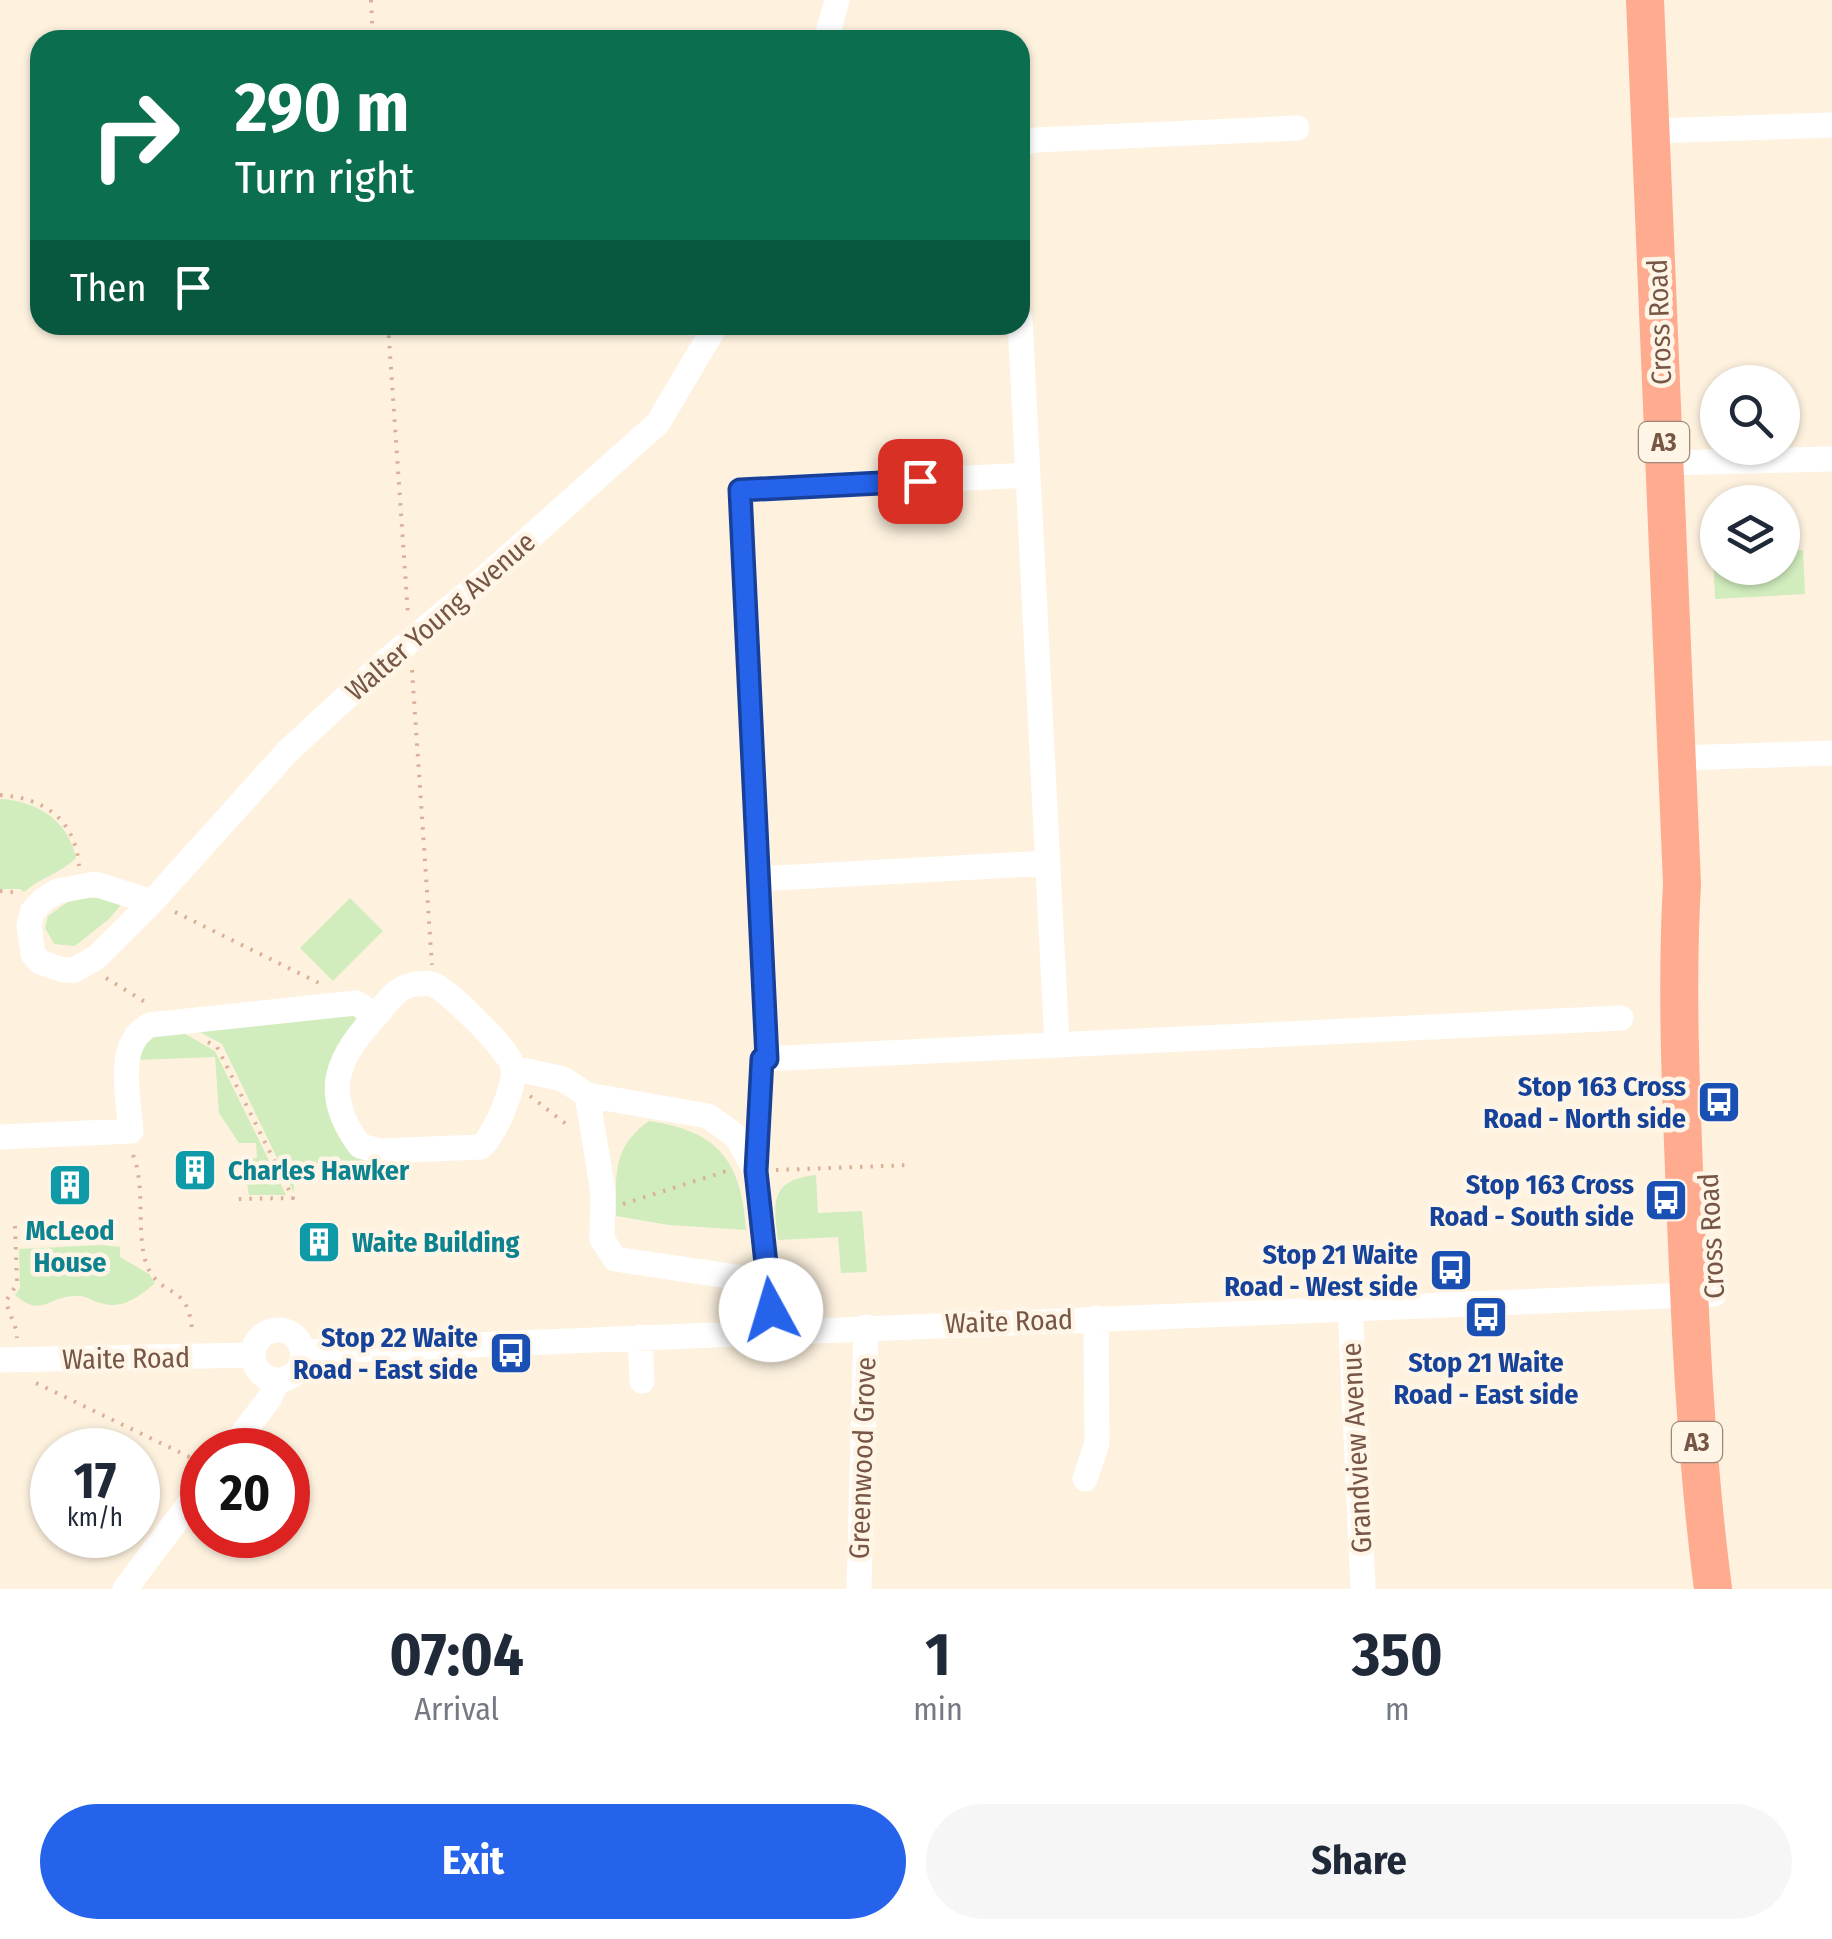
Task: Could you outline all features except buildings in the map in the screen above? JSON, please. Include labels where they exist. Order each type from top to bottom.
[{"type":"highway","name":"Cross Road","points":[[1645,0],[1682,884],[1692,933],[1702,1032],[1702,1294],[1722,1495],[1717,1589]]},
{"type":"street","points":[[829,30],[837,0]]},
{"type":"street","points":[[1651,131],[1832,125]]},
{"type":"street","points":[[1030,142],[1297,128]]},
{"type":"street","name":"Walter Young Avenue","points":[[86,965],[152,902],[288,752],[658,422],[710,335]]},
{"type":"street","points":[[1021,335],[1056,1045]]},
{"type":"street","points":[[1664,463],[1832,458]]},
{"type":"street","points":[[767,1059],[740,490],[1028,475]]},
{"type":"street","points":[[1677,758],[1832,753]]},
{"type":"street","points":[[758,878],[1048,863]]},
{"type":"street","points":[[86,965],[74,970],[52,967],[33,954],[29,926],[38,904],[58,891],[81,885],[118,890],[152,902]]},
{"type":"street","points":[[0,1137],[131,1132],[127,1055],[133,1038],[150,1025],[366,1009],[401,987],[434,984],[496,1038],[513,1068],[511,1088],[489,1140],[481,1147],[380,1151],[360,1146],[344,1119],[338,1076],[366,1009]]},
{"type":"street","points":[[773,1331],[754,1167],[762,1059],[1621,1018]]},
{"type":"street","points":[[513,1068],[563,1079],[586,1095],[687,1109],[708,1116],[736,1136],[754,1167]]},
{"type":"street","points":[[586,1095],[603,1192],[602,1239],[615,1259],[768,1282]]},
{"type":"street","name":"Waite Road","points":[[304,1352],[1702,1294]]},
{"type":"street","name":"Grandview Avenue","points":[[1350,1306],[1363,1589]]},
{"type":"street","points":[[1085,1479],[1096,1443],[1096,1318]]},
{"type":"street","name":"Greenwood Grove","points":[[859,1589],[866,1327]]},
{"type":"street","points":[[273,1330],[290,1332],[304,1352],[300,1369],[287,1379],[278,1380],[262,1374],[253,1356],[258,1339],[273,1330]]},
{"type":"street","points":[[640,1337],[642,1380]]},
{"type":"street","name":"Waite Road","points":[[0,1360],[253,1356]]},
{"type":"street","points":[[247,1428],[278,1380]]},
{"type":"street","points":[[125,1589],[180,1515]]},
{"type":"path","points":[[371,0],[372,30]]},
{"type":"path","points":[[0,794],[20,796],[38,804],[66,824],[75,840],[81,885]]},
{"type":"path","points":[[152,902],[255,949],[366,1009]]},
{"type":"path","points":[[86,965],[217,1047],[292,1198],[236,1199]]},
{"type":"path","points":[[123,1132],[139,1168],[150,1270],[164,1286],[180,1294],[190,1310],[192,1330]]},
{"type":"path","points":[[603,1210],[754,1167],[910,1166]]},
{"type":"path","points":[[16,1226],[17,1284],[6,1301],[16,1322],[17,1338]]},
{"type":"path","points":[[28,1382],[39,1383],[180,1452]]},
{"type":"green space","points":[[1800,550],[1805,594],[1715,599],[1714,585],[1800,585]]},
{"type":"green space","points":[[0,799],[26,804],[49,815],[66,833],[76,858],[24,892],[0,889]]},
{"type":"green space","points":[[104,898],[121,905],[75,946],[54,944],[45,928],[48,916],[69,901]]},
{"type":"green space","points":[[350,898],[383,931],[333,981],[300,948]]},
{"type":"green space","points":[[356,1012],[356,1021],[334,1053],[369,1156],[367,1173],[294,1177],[294,1193],[222,1044],[183,1023]]},
{"type":"green space","points":[[168,1024],[215,1051],[286,1195],[249,1195],[243,1159],[257,1158],[256,1143],[239,1143],[219,1113],[215,1057],[134,1060],[134,1048]]},
{"type":"green space","points":[[649,1121],[693,1133],[722,1153],[739,1185],[746,1230],[669,1225],[616,1216],[622,1152]]},
{"type":"green space","points":[[816,1175],[818,1213],[862,1211],[867,1272],[841,1273],[838,1237],[778,1240],[775,1215],[782,1188]]},
{"type":"green space","points":[[120,1247],[120,1257],[149,1274],[155,1283],[136,1298],[114,1305],[77,1296],[39,1306],[15,1295],[20,1288],[19,1249]]},
{"type":"place","name":"Stop 163 Cross Road - North side","points":[[1719,1102]]},
{"type":"place","name":"Charles Hawker","points":[[195,1170]]},
{"type":"place","name":"McLeod House","points":[[70,1185]]},
{"type":"place","name":"Stop 163 Cross Road - South side","points":[[1666,1200]]},
{"type":"place","name":"Waite Building","points":[[319,1242]]},
{"type":"place","name":"Stop 21 Waite Road - West side","points":[[1451,1270]]},
{"type":"place","name":"Stop 21 Waite Road - East side","points":[[1486,1317]]},
{"type":"place","name":"Stop 22 Waite Road - East side","points":[[511,1353]]},
{"type":"route","points":[[771,1310],[756,1171],[762,1059],[767,1059],[740,490],[920,481]]}]
